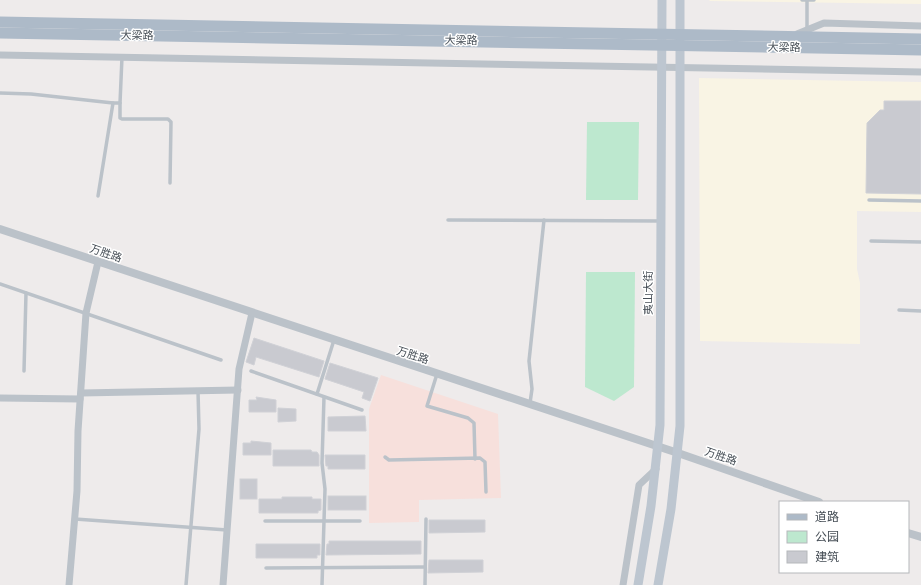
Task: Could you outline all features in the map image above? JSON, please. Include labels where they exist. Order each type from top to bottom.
[{"type":"main road","name":"夷山大街","points":[[638,585],[656,469],[660,425],[662,0]]},
{"type":"main road","points":[[658,585],[671,509],[680,426],[680,0]]},
{"type":"main road","name":"大梁路","points":[[0,22],[661,39]]},
{"type":"main road","name":"大梁路","points":[[0,33],[661,39],[793,36],[921,39]]},
{"type":"main road","name":"大梁路","points":[[680,39],[921,50]]},
{"type":"street","points":[[793,36],[824,23],[921,26]]},
{"type":"street","points":[[0,55],[921,72]]},
{"type":"street","name":"万胜路","points":[[0,229],[678,453],[816,501]]},
{"type":"street","points":[[69,585],[75,519],[80,396],[86,313],[98,262]]},
{"type":"street","points":[[223,585],[238,390],[242,353],[252,313]]},
{"type":"street","points":[[0,398],[80,396],[198,390],[238,390]]},
{"type":"street","points":[[622,585],[639,485],[656,469]]},
{"type":"street","points":[[909,533],[921,537]]},
{"type":"lane","points":[[802,0],[814,0]]},
{"type":"lane","points":[[807,30],[808,1]]},
{"type":"lane","points":[[122,57],[120,118],[168,119],[171,122],[170,183]]},
{"type":"lane","points":[[0,94],[32,94],[120,103]]},
{"type":"lane","points":[[98,196],[113,103]]},
{"type":"lane","points":[[869,200],[921,202]]},
{"type":"lane","points":[[448,220],[660,221]]},
{"type":"lane","points":[[530,404],[532,389],[529,361],[544,220]]},
{"type":"lane","points":[[871,241],[921,242]]},
{"type":"lane","points":[[0,284],[221,360]]},
{"type":"lane","points":[[24,371],[26,293]]},
{"type":"lane","points":[[900,310],[921,310]]},
{"type":"lane","points":[[317,394],[334,340]]},
{"type":"lane","points":[[251,371],[362,410]]},
{"type":"lane","points":[[437,374],[427,406],[468,418],[474,423],[476,459]]},
{"type":"lane","points":[[186,585],[199,429],[198,390]]},
{"type":"lane","points":[[322,585],[325,490],[322,463],[324,397]]},
{"type":"lane","points":[[385,457],[389,460],[480,458],[485,462],[486,492]]},
{"type":"lane","points":[[75,519],[227,530]]},
{"type":"lane","points":[[425,585],[426,519]]},
{"type":"lane","points":[[265,521],[360,521]]},
{"type":"lane","points":[[266,568],[425,567]]},
{"type":"shaded area","points":[[709,0],[921,0],[921,4],[710,1]]},
{"type":"shaded area","points":[[699,78],[921,82],[921,212],[857,211],[857,269],[860,283],[860,344],[700,341]]},
{"type":"shaded area","points":[[381,375],[498,414],[501,498],[419,500],[419,522],[369,523],[369,409]]},
{"type":"green space","points":[[587,122],[639,122],[638,200],[586,200]]},
{"type":"green space","points":[[586,272],[635,272],[634,387],[614,401],[585,387]]},
{"type":"building","points":[[884,101],[921,101],[921,194],[866,193],[867,123],[880,110],[884,110]]},
{"type":"building","points":[[254,338],[324,361],[319,377],[256,357],[254,365],[246,362]]},
{"type":"building","points":[[330,363],[378,378],[370,401],[362,398],[364,392],[325,379]]},
{"type":"building","points":[[256,397],[276,400],[276,412],[249,412],[249,400],[257,400]]},
{"type":"building","points":[[278,408],[296,409],[296,421],[278,422]]},
{"type":"building","points":[[365,416],[366,431],[328,431],[328,417]]},
{"type":"building","points":[[251,441],[271,443],[271,455],[243,455],[243,443],[251,443]]},
{"type":"building","points":[[273,450],[311,450],[312,452],[317,452],[319,455],[319,466],[273,466]]},
{"type":"building","points":[[325,455],[365,455],[365,469],[328,469],[328,466],[326,466]]},
{"type":"building","points":[[240,479],[257,479],[257,499],[240,499]]},
{"type":"building","points":[[328,496],[366,496],[366,510],[328,510]]},
{"type":"building","points":[[282,497],[312,497],[312,499],[321,499],[321,510],[318,511],[318,513],[259,513],[259,499],[282,499]]},
{"type":"building","points":[[429,520],[485,520],[485,532],[429,533]]},
{"type":"building","points":[[329,541],[421,541],[421,554],[326,555],[327,544],[329,544]]},
{"type":"building","points":[[256,544],[320,544],[320,555],[317,555],[317,558],[256,558]]},
{"type":"building","points":[[429,560],[483,560],[483,572],[428,573]]}]
